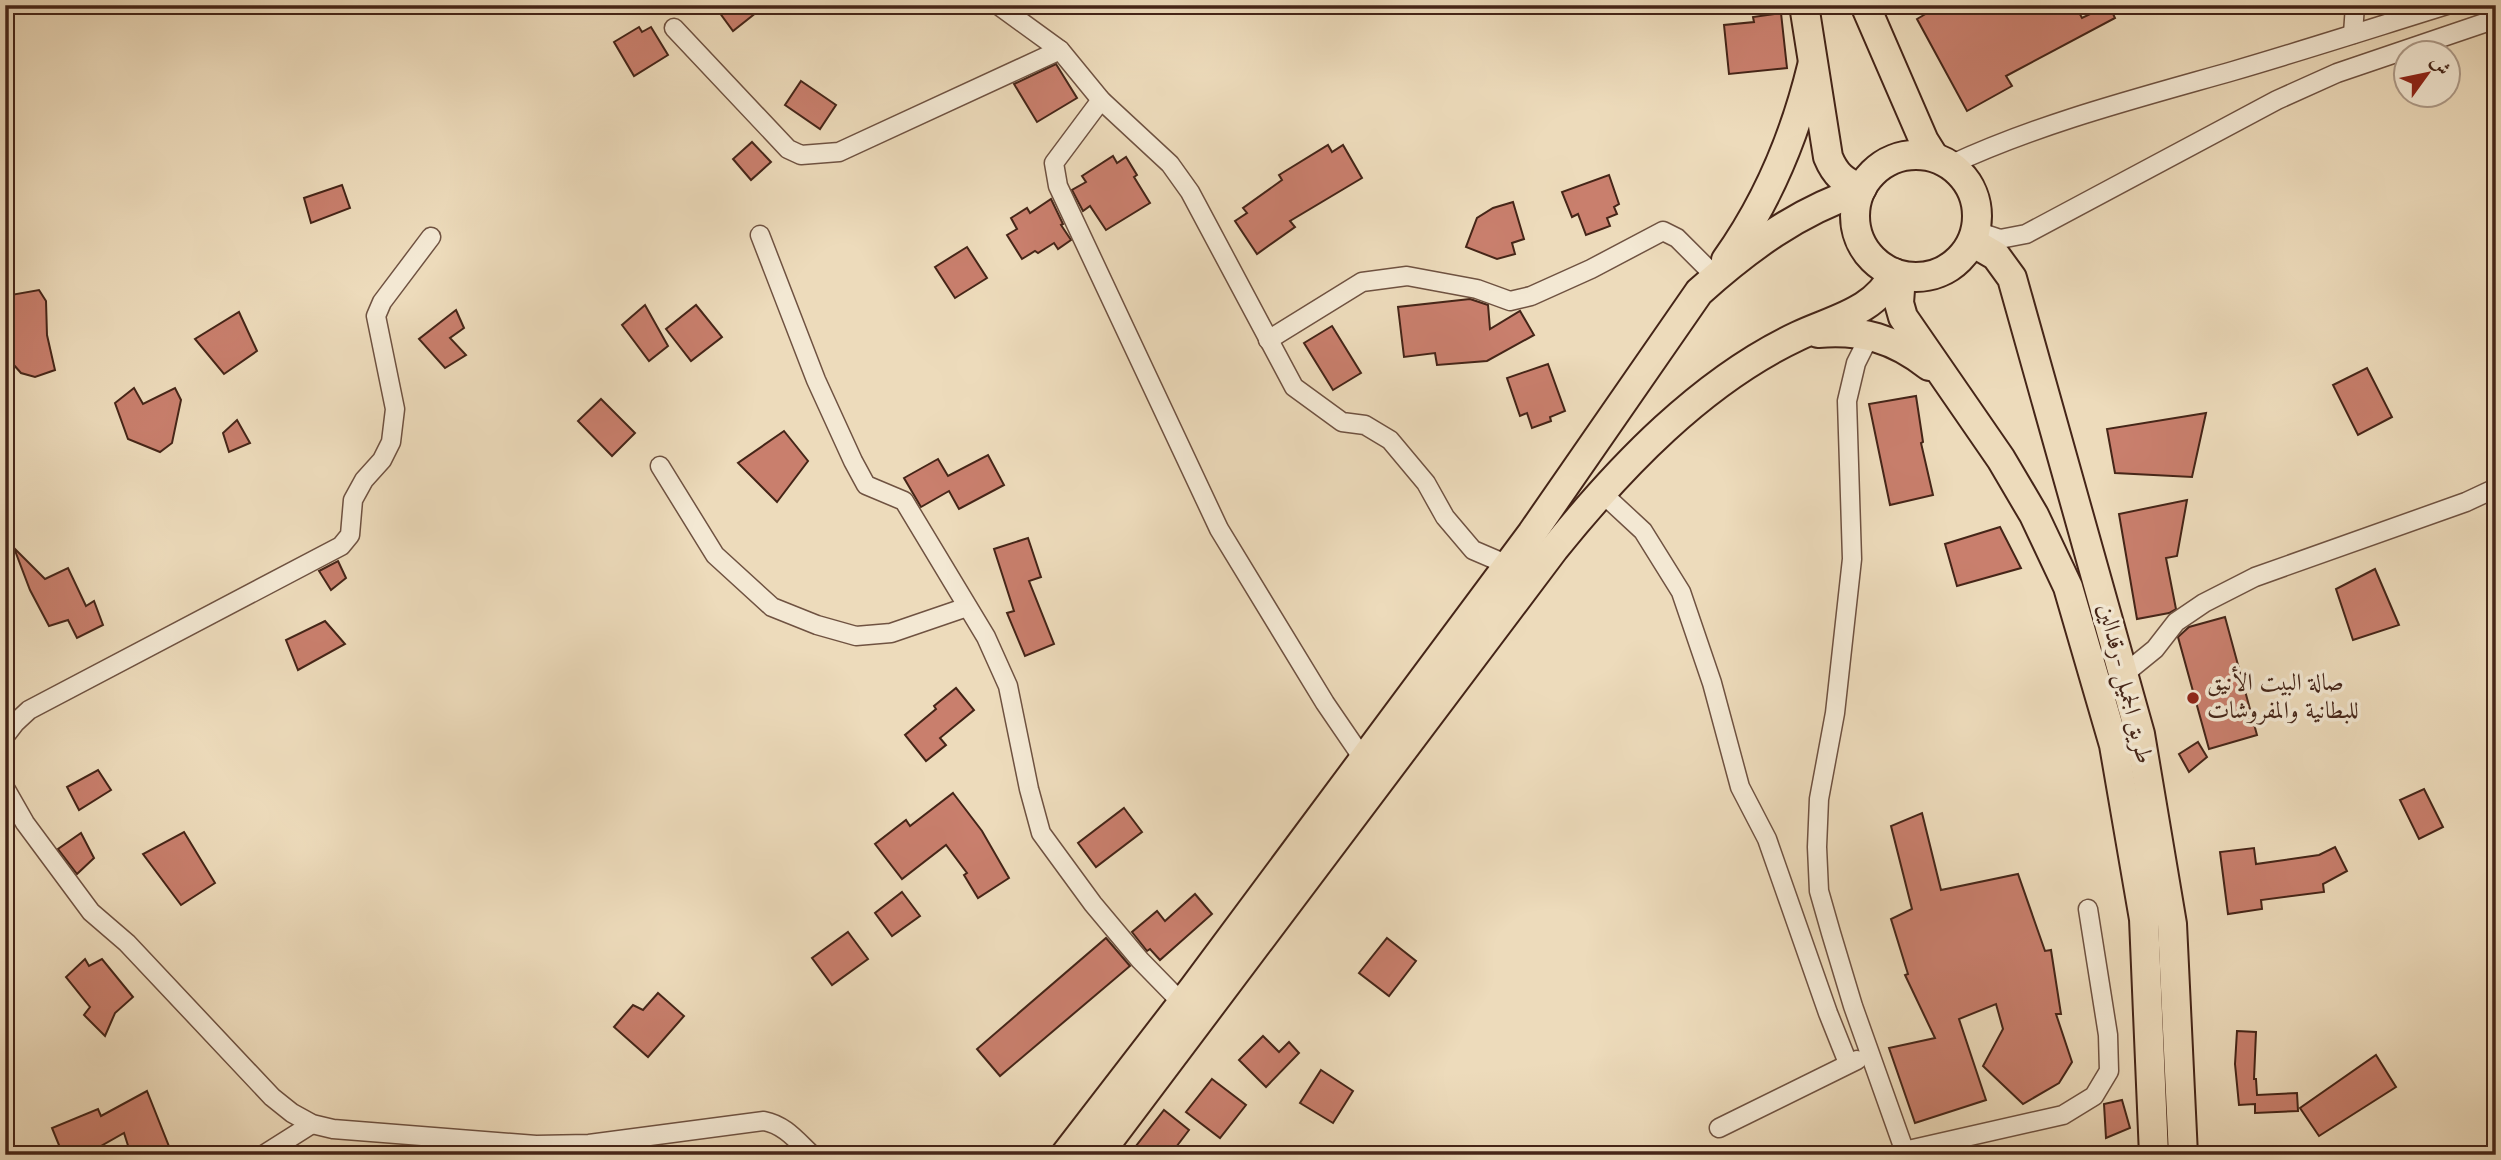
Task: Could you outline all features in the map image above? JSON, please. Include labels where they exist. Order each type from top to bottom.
[{"type":"main road","points":[[1804,5],[1828,157],[1840,178],[1861,189]]},
{"type":"main road","points":[[1865,5],[1924,141],[1968,183],[1977,206],[1974,237],[1965,254],[1942,272],[1929,276],[1897,274],[1873,260],[1860,239],[1855,215],[1861,189],[1868,177],[1887,162],[1910,155],[1942,161]]},
{"type":"main road","points":[[1098,1155],[1543,541],[1706,284],[1738,242],[1770,186],[1795,128],[1812,66]]},
{"type":"main road","points":[[1706,284],[1791,222],[1861,189]]},
{"type":"main road","name":"طريق الجميل -رقدالين","points":[[1974,237],[1996,256],[2012,278],[2140,734],[2172,924],[2183,1155]]},
{"type":"main road","points":[[1065,1155],[1182,1003],[1508,565],[1543,541],[1602,493],[1707,391],[1763,354],[1869,305],[1897,274]]},
{"type":"main road","name":"طريق الجميل -رقدالين","points":[[1897,274],[1903,317],[2001,459],[2034,515],[2068,587],[2115,745],[2144,919],[2154,1155]]},
{"type":"main road","points":[[1797,336],[1836,331],[1870,335],[1892,342],[1913,354],[1949,386]]},
{"type":"street","points":[[998,5],[1060,50],[1101,100],[1170,164],[1190,192],[1294,387],[1342,422],[1365,425],[1390,440],[1426,484],[1445,517],[1472,550],[1508,565]]},
{"type":"street","points":[[2353,34],[2355,5]]},
{"type":"street","points":[[1942,161],[2108,106],[2447,5]]},
{"type":"street","points":[[1974,237],[2000,239],[2026,234],[2277,100],[2337,73],[2496,19]]},
{"type":"street","points":[[674,28],[788,149],[801,155],[839,152],[1060,50]]},
{"type":"street","points":[[1101,100],[1054,163],[1058,186],[1219,529],[1325,703],[1364,760]]},
{"type":"street","points":[[1268,340],[1362,282],[1407,276],[1477,289],[1510,301],[1531,296],[1591,269],[1663,231],[1677,238],[1706,284]]},
{"type":"street","points":[[760,235],[816,380],[866,485],[904,501],[986,638],[1008,686],[1028,789],[1041,833],[1093,904],[1140,960],[1182,1003]]},
{"type":"street","points":[[5,736],[29,710],[341,546],[350,535],[354,500],[364,480],[382,460],[391,442],[396,409],[376,316],[382,302],[431,237]]},
{"type":"street","points":[[1870,335],[1856,363],[1847,401],[1852,559],[1835,713],[1819,799],[1817,847],[1819,891],[1853,1006],[1905,1153],[2063,1115],[2094,1096],[2109,1071],[2108,1035],[2088,909]]},
{"type":"street","points":[[660,466],[715,555],[772,607],[817,625],[856,636],[891,633],[967,607]]},
{"type":"street","points":[[2123,675],[2155,649],[2176,622],[2204,603],[2245,583],[2466,502],[2496,488]]},
{"type":"street","points":[[1602,493],[1643,531],[1681,592],[1712,683],[1740,787],[1767,839],[1848,1063]]},
{"type":"street","points":[[5,788],[25,823],[90,912],[127,943],[272,1097],[312,1124],[363,1132],[536,1145],[589,1144],[764,1121],[785,1129],[812,1155]]},
{"type":"street","points":[[1719,1128],[1848,1063],[1871,1055]]},
{"type":"street","points":[[263,1155],[312,1124]]},
{"type":"building","points":[[714,5],[766,5],[733,31]]},
{"type":"building","points":[[1941,5],[2075,5],[2082,18],[2109,5],[2115,18],[2006,76],[2012,86],[1967,111],[1917,19]]},
{"type":"building","points":[[1781,13],[1787,68],[1729,74],[1724,25],[1754,22],[1753,17]]},
{"type":"building","points":[[639,27],[642,32],[651,27],[668,55],[634,76],[614,42]]},
{"type":"building","points":[[1056,64],[1077,98],[1037,122],[1014,84]]},
{"type":"building","points":[[801,81],[836,105],[820,129],[785,105]]},
{"type":"building","points":[[752,142],[771,162],[751,180],[733,159]]},
{"type":"building","points":[[1328,145],[1332,152],[1343,145],[1362,178],[1290,221],[1295,227],[1257,254],[1235,221],[1247,213],[1243,208],[1282,180],[1279,175]]},
{"type":"building","points":[[1113,156],[1117,163],[1126,157],[1137,175],[1134,177],[1150,203],[1106,230],[1090,206],[1083,211],[1072,190],[1086,182],[1082,176]]},
{"type":"building","points":[[1609,175],[1619,204],[1614,207],[1617,214],[1607,218],[1610,226],[1586,235],[1578,214],[1572,217],[1562,192]]},
{"type":"building","points":[[342,185],[350,208],[311,223],[304,198]]},
{"type":"building","points":[[1051,199],[1063,224],[1061,225],[1071,240],[1058,249],[1054,243],[1022,259],[1007,235],[1017,229],[1011,218],[1027,208],[1030,213]]},
{"type":"building","points":[[1513,202],[1524,239],[1512,243],[1515,254],[1497,259],[1466,247],[1477,218],[1493,208]]},
{"type":"building","points":[[967,247],[987,278],[955,298],[935,267]]},
{"type":"building","points":[[39,290],[46,301],[47,335],[55,370],[35,377],[21,373],[5,355],[5,296]]},
{"type":"building","points":[[1470,299],[1488,305],[1490,329],[1520,311],[1534,335],[1487,361],[1437,365],[1435,353],[1404,357],[1398,307]]},
{"type":"building","points":[[645,305],[668,346],[649,361],[622,325]]},
{"type":"building","points":[[696,305],[722,337],[691,361],[666,329]]},
{"type":"building","points":[[456,310],[464,328],[450,338],[466,355],[445,368],[419,339]]},
{"type":"building","points":[[239,312],[257,351],[224,374],[195,339]]},
{"type":"building","points":[[1332,326],[1361,373],[1333,390],[1304,343]]},
{"type":"building","points":[[1548,364],[1565,411],[1550,417],[1551,421],[1532,428],[1527,413],[1520,416],[1507,378]]},
{"type":"building","points":[[2367,368],[2392,417],[2358,435],[2333,385]]},
{"type":"building","points":[[134,388],[143,404],[175,388],[181,400],[172,443],[160,452],[128,439],[115,403]]},
{"type":"building","points":[[1916,396],[1921,443],[1933,495],[1890,505],[1869,404]]},
{"type":"building","points":[[601,399],[635,433],[612,456],[578,421]]},
{"type":"building","points":[[2206,413],[2192,477],[2115,473],[2107,429]]},
{"type":"building","points":[[237,420],[250,443],[229,452],[223,433]]},
{"type":"building","points":[[784,431],[808,461],[777,502],[738,463]]},
{"type":"building","points":[[988,455],[1004,485],[959,509],[949,491],[921,507],[904,478],[938,459],[948,476]]},
{"type":"building","points":[[2187,500],[2177,556],[2166,558],[2176,609],[2169,613],[2137,619],[2119,514]]},
{"type":"building","points":[[2000,527],[2021,568],[1957,586],[1945,544]]},
{"type":"building","points":[[1028,538],[1041,577],[1029,581],[1054,644],[1025,656],[1007,613],[1014,611],[994,549]]},
{"type":"building","points":[[14,548],[45,579],[68,568],[86,606],[94,601],[103,625],[77,638],[68,620],[49,626],[30,590]]},
{"type":"building","points":[[338,561],[346,578],[331,590],[319,571]]},
{"type":"building","points":[[2375,569],[2399,625],[2353,640],[2336,589]]},
{"type":"building","points":[[2225,617],[2257,735],[2209,749],[2178,637],[2189,627]]},
{"type":"building","points":[[325,621],[345,644],[298,670],[286,640]]},
{"type":"building","points":[[956,688],[974,710],[940,738],[946,745],[926,761],[905,735]]},
{"type":"building","points":[[2198,742],[2207,757],[2189,772],[2179,754]]},
{"type":"building","points":[[98,770],[111,790],[79,810],[67,787]]},
{"type":"building","points":[[2424,789],[2443,827],[2419,839],[2400,800]]},
{"type":"building","points":[[953,793],[982,831],[1009,878],[978,898],[964,875],[967,873],[946,845],[902,879],[875,844],[906,820],[910,826]]},
{"type":"building","points":[[1124,808],[1142,832],[1096,867],[1078,843]]},
{"type":"building","points":[[1922,813],[1941,890],[2018,874],[2045,951],[2051,950],[2061,1014],[2056,1014],[2072,1062],[2059,1083],[2023,1104],[1983,1066],[2003,1029],[1996,1004],[1959,1019],[1986,1100],[1915,1123],[1889,1048],[1935,1038],[1905,975],[1908,974],[1891,919],[1912,909],[1891,826]]},
{"type":"building","points":[[184,832],[215,883],[181,905],[143,854]]},
{"type":"building","points":[[81,833],[94,858],[77,874],[58,849]]},
{"type":"building","points":[[2335,847],[2347,871],[2323,884],[2324,892],[2261,900],[2262,909],[2228,914],[2220,852],[2254,848],[2256,864],[2319,855]]},
{"type":"building","points":[[902,892],[920,916],[892,936],[875,913]]},
{"type":"building","points":[[1195,894],[1212,914],[1160,960],[1150,949],[1147,951],[1132,932],[1157,911],[1165,921]]},
{"type":"building","points":[[848,932],[868,959],[832,985],[812,958]]},
{"type":"building","points":[[1106,938],[1130,966],[1000,1076],[977,1049]]},
{"type":"building","points":[[1387,938],[1416,961],[1389,996],[1359,973]]},
{"type":"building","points":[[85,959],[89,966],[102,959],[133,997],[115,1013],[105,1036],[84,1015],[90,1007],[66,977]]},
{"type":"building","points":[[658,993],[684,1016],[648,1057],[614,1027],[633,1005],[643,1010]]},
{"type":"building","points":[[2237,1031],[2256,1032],[2254,1079],[2257,1095],[2297,1093],[2298,1111],[2255,1113],[2255,1104],[2239,1105],[2235,1064]]},
{"type":"building","points":[[1263,1036],[1279,1052],[1289,1042],[1299,1053],[1266,1087],[1239,1060]]},
{"type":"building","points":[[2376,1055],[2396,1087],[2319,1136],[2300,1108]]},
{"type":"building","points":[[1321,1070],[1353,1091],[1333,1123],[1300,1103]]},
{"type":"building","points":[[1212,1079],[1246,1105],[1220,1138],[1186,1112]]},
{"type":"building","points":[[147,1091],[170,1149],[152,1155],[131,1155],[124,1133],[85,1155],[63,1155],[52,1128],[98,1109],[101,1116]]},
{"type":"building","points":[[2122,1100],[2130,1128],[2106,1138],[2104,1104]]},
{"type":"building","points":[[1164,1110],[1189,1130],[1170,1155],[1129,1155]]},
{"type":"place","name":"صالة البيت الأنيق للبطانية والمفروشات","points":[[2193,698]]}]
